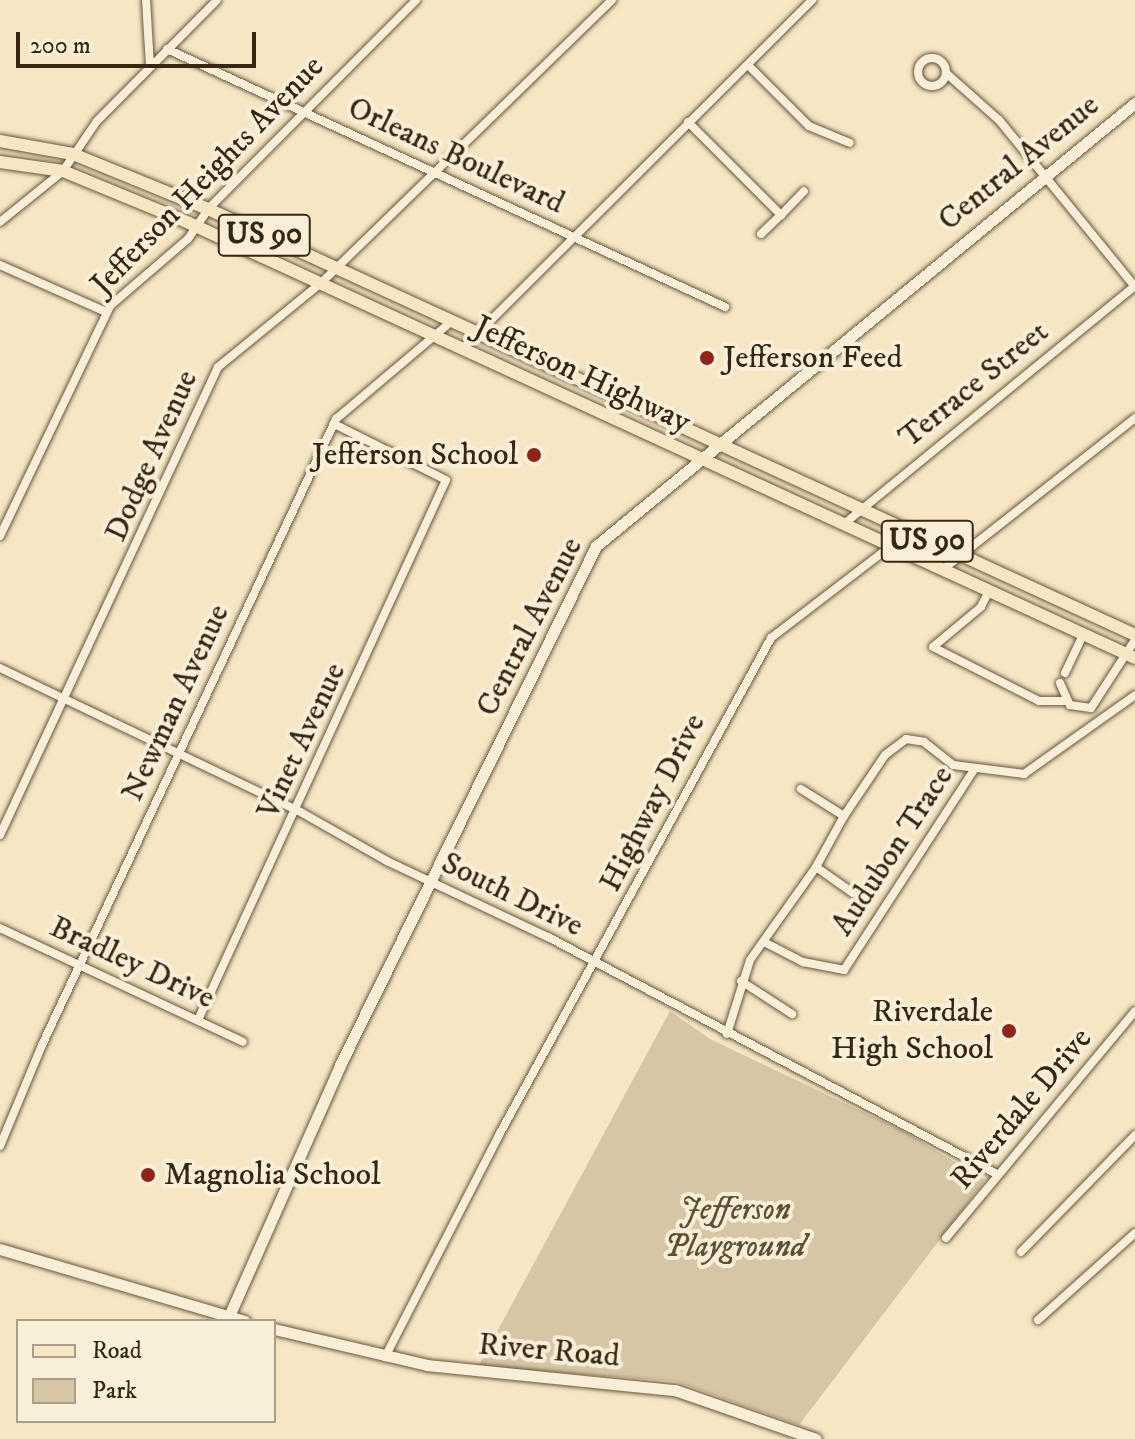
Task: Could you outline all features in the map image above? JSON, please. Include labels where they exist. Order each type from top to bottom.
[{"type":"main road","name":"Central Avenue","points":[[229,1316],[318,1113],[596,546],[930,268],[1045,179],[1135,103]]},
{"type":"main road","name":"Jefferson Highway","points":[[0,141],[73,154],[208,209],[1135,638]]},
{"type":"main road","name":"Jefferson Highway","points":[[0,162],[63,171],[196,226],[1131,656]]},
{"type":"main road","points":[[0,1249],[239,1319]]},
{"type":"main road","name":"River Road","points":[[276,1330],[385,1357],[484,1373],[675,1390],[816,1439]]},
{"type":"street","points":[[146,0],[150,66]]},
{"type":"street","points":[[0,222],[63,171],[97,121],[217,0]]},
{"type":"street","name":"Jefferson Heights Avenue","points":[[0,536],[106,312],[188,239],[208,209],[416,0]]},
{"type":"street","name":"Dodge Avenue","points":[[0,835],[145,534],[218,367],[321,283],[334,267],[438,172],[612,0]]},
{"type":"street","points":[[463,348],[812,0]]},
{"type":"street","name":"Orleans Boulevard","points":[[167,49],[725,307]]},
{"type":"street","points":[[748,65],[809,126],[850,143]]},
{"type":"street","points":[[946,73],[999,120],[1135,286]]},
{"type":"street","points":[[688,122],[781,215]]},
{"type":"street","points":[[761,234],[804,191]]},
{"type":"street","points":[[0,265],[106,312]]},
{"type":"street","name":"Terrace Street","points":[[844,524],[1135,286]]},
{"type":"street","name":"Newman Avenue","points":[[0,1146],[334,424],[452,321]]},
{"type":"street","points":[[942,570],[1135,418]]},
{"type":"street","name":"Vinet Avenue","points":[[198,1020],[446,480],[334,424]]},
{"type":"street","name":"Highway Drive","points":[[385,1357],[499,1135],[597,963],[737,692],[771,638],[909,532]]},
{"type":"street","points":[[989,591],[981,607],[933,647],[1014,691],[1051,705],[1066,701],[1081,709],[1091,708],[1131,656],[1135,638]]},
{"type":"street","points":[[1065,673],[1083,635]]},
{"type":"street","name":"South Drive","points":[[0,668],[297,810],[431,882],[597,963],[997,1174]]},
{"type":"street","points":[[1060,683],[1066,701]]},
{"type":"street","name":"Audubon Trace","points":[[844,816],[885,755],[906,739],[924,742],[953,765],[1024,774],[1135,695]]},
{"type":"street","name":"Audubon Trace","points":[[766,943],[803,962],[844,970],[975,768]]},
{"type":"street","points":[[727,1034],[741,981],[766,943],[791,895],[816,867],[844,816],[801,789]]},
{"type":"street","points":[[816,867],[853,893]]},
{"type":"street","name":"Bradley Drive","points":[[0,928],[243,1042]]},
{"type":"street","points":[[741,981],[792,1014]]},
{"type":"street","name":"Riverdale Drive","points":[[946,1238],[1135,1011]]},
{"type":"street","points":[[1021,1252],[1135,1135]]},
{"type":"street","points":[[1038,1320],[1135,1233]]},
{"type":"green space","name":"Jefferson Playground","points":[[670,1011],[710,1039],[903,1131],[985,1180],[799,1425],[674,1381],[478,1367]]},
{"type":"place","name":"Jefferson Feed","points":[[707,358]]},
{"type":"place","name":"Jefferson School","points":[[534,455]]},
{"type":"place","name":"Riverdale High School","points":[[1009,1031]]},
{"type":"place","name":"Magnolia School","points":[[148,1175]]}]
